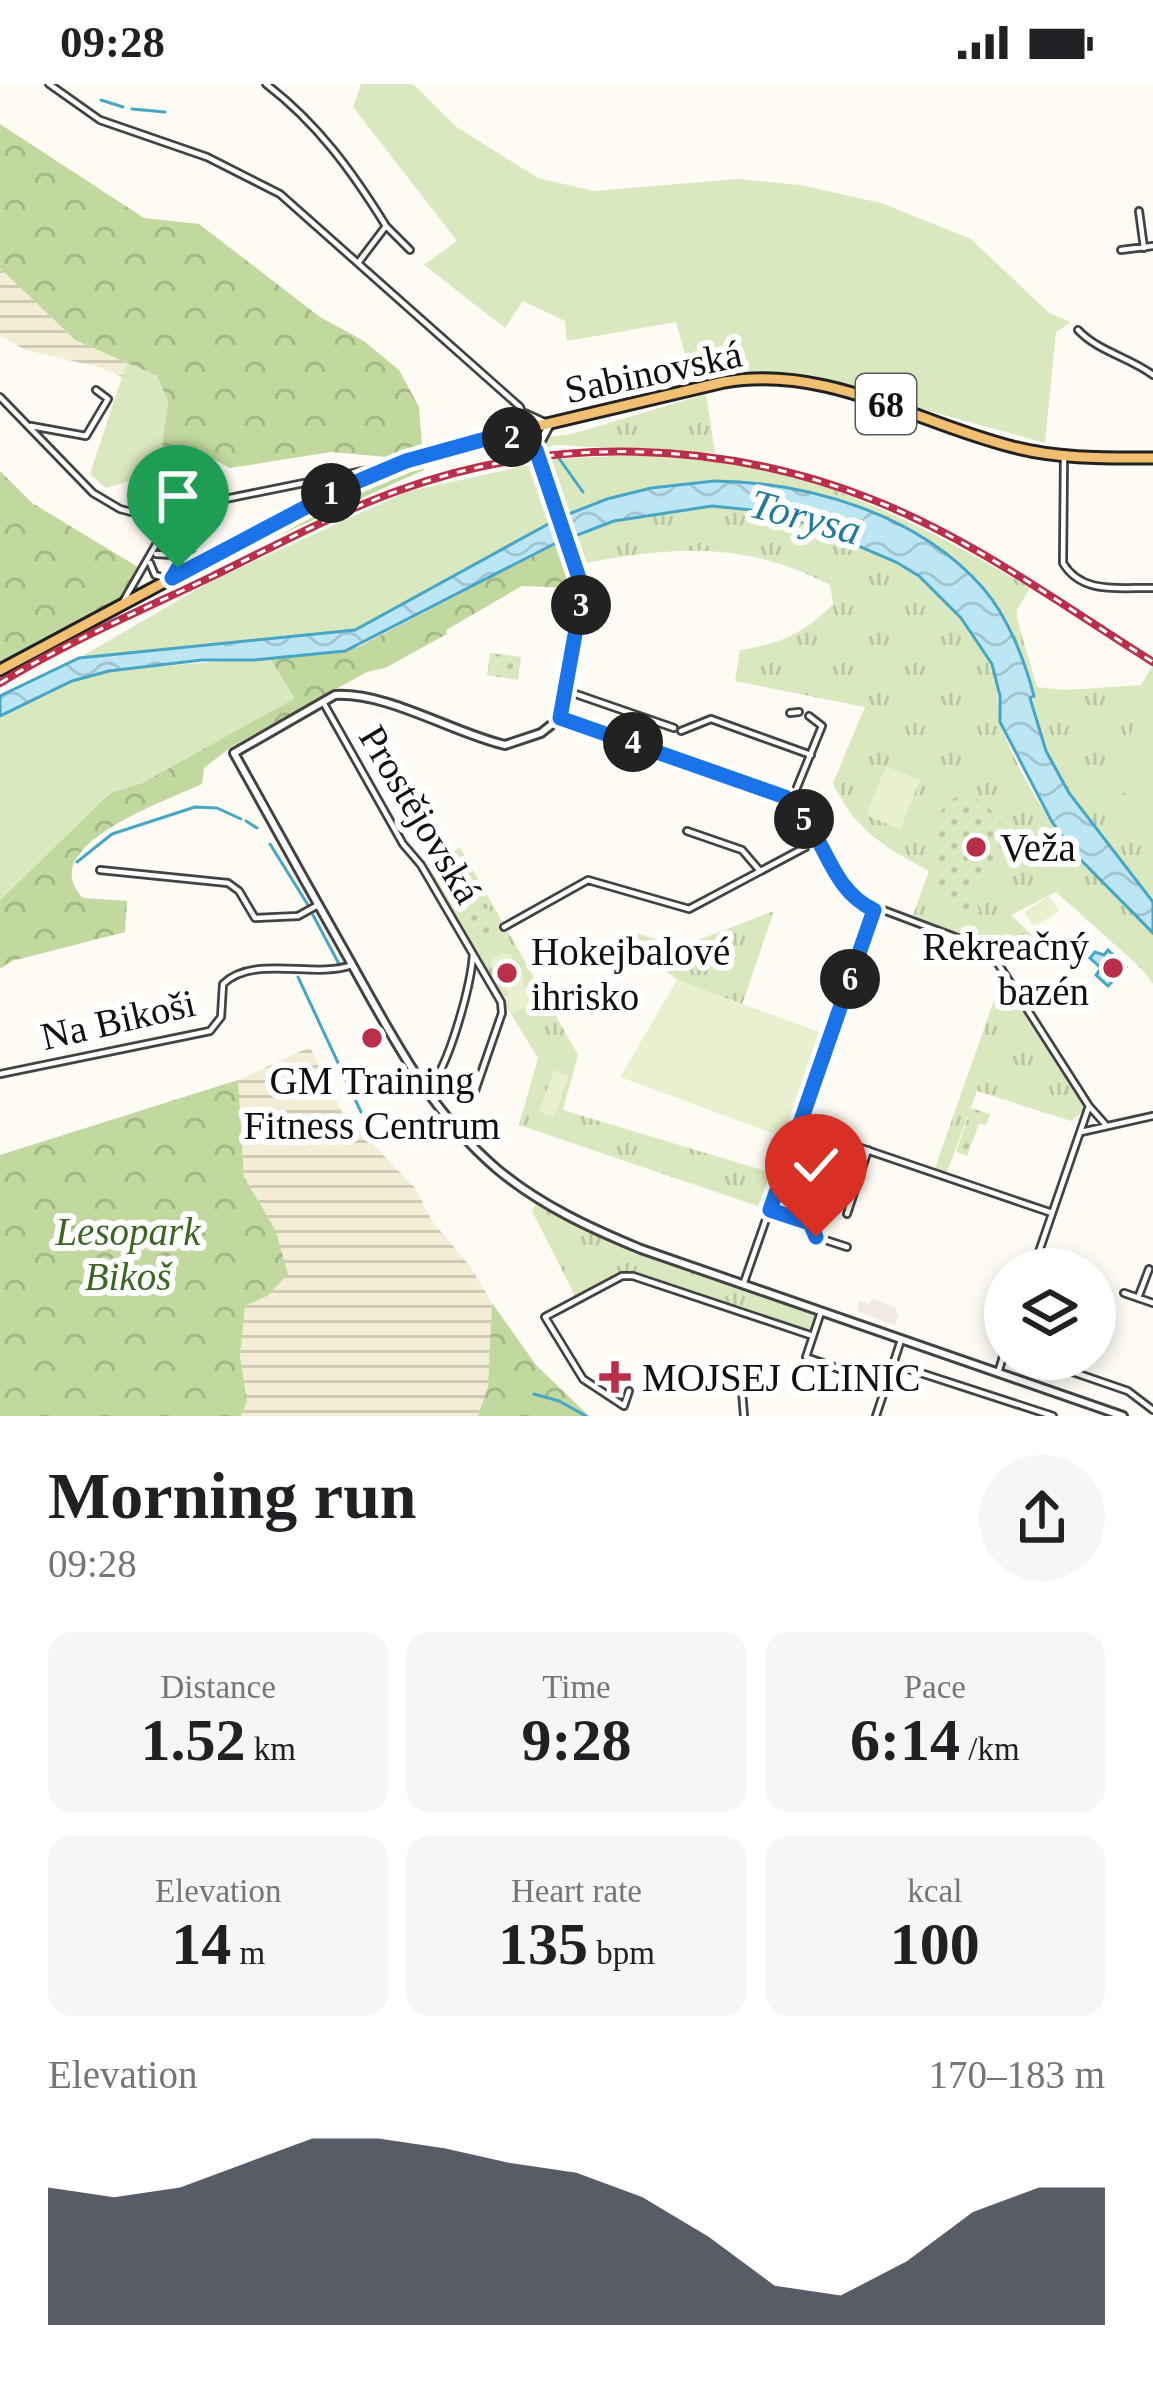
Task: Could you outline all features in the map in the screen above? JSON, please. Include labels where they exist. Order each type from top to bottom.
[{"type":"main road","name":"Sabinovská","points":[[121,605],[394,465],[716,384],[780,377],[836,388],[1001,444],[1064,457],[1153,458]]},
{"type":"main road","name":"68","points":[[0,670],[121,605]]},
{"type":"street","points":[[49,84],[100,120],[207,157],[280,194],[525,413],[550,424],[536,450]]},
{"type":"street","points":[[268,84],[347,164],[386,226],[410,250]]},
{"type":"street","points":[[1139,211],[1144,248]]},
{"type":"street","points":[[358,262],[386,226]]},
{"type":"street","points":[[1121,250],[1153,246]]},
{"type":"street","points":[[1078,330],[1091,344],[1153,375]]},
{"type":"street","points":[[32,427],[86,436],[108,399],[96,390]]},
{"type":"street","points":[[0,397],[93,493],[120,509],[169,522],[225,499],[394,465]]},
{"type":"street","points":[[525,413],[578,568],[581,601],[560,718],[541,733],[505,745],[350,694],[323,702],[234,752],[426,1091],[492,1165],[589,1228],[984,1368]]},
{"type":"street","points":[[500,435],[536,450]]},
{"type":"street","points":[[1064,457],[1063,563],[1070,575],[1094,586],[1153,588]]},
{"type":"street","points":[[160,542],[178,568],[172,578],[154,575],[149,564],[169,522]]},
{"type":"street","points":[[121,605],[152,558],[169,553],[198,558],[214,555]]},
{"type":"street","points":[[567,691],[677,729],[711,719],[811,754]]},
{"type":"street","name":"Prostějovská","points":[[323,702],[403,844],[422,865],[501,1002],[502,1013],[475,1091]]},
{"type":"street","points":[[791,802],[822,726],[809,716]]},
{"type":"street","points":[[560,718],[791,802],[839,883],[854,898],[874,910],[979,946],[997,962],[1089,1106],[1107,1126]]},
{"type":"street","points":[[687,831],[742,850],[760,871]]},
{"type":"street","points":[[504,927],[588,880],[689,909],[817,841]]},
{"type":"street","points":[[100,870],[228,883],[239,891],[255,918],[298,916],[318,905]]},
{"type":"street","points":[[743,1285],[874,910]]},
{"type":"street","name":"Prostějovská","points":[[426,1091],[434,1084],[472,975],[472,954]]},
{"type":"street","name":"Na Bikoši","points":[[0,1074],[210,1031],[221,1017],[223,984],[234,975],[339,970],[352,965]]},
{"type":"street","points":[[472,975],[485,974]]},
{"type":"street","points":[[1040,1248],[1089,1106]]},
{"type":"street","points":[[1081,1132],[1153,1116]]},
{"type":"street","points":[[799,1126],[1052,1213]]},
{"type":"street","points":[[847,1214],[868,1150]]},
{"type":"street","points":[[770,1210],[810,1223],[816,1237],[847,1247]]},
{"type":"street","points":[[1138,1298],[1150,1269]]},
{"type":"street","points":[[629,1390],[624,1406],[583,1379],[545,1317],[622,1276],[813,1336]]},
{"type":"street","points":[[1124,1294],[1153,1303]]},
{"type":"street","points":[[821,1312],[806,1357],[886,1386]]},
{"type":"street","points":[[817,1324],[833,1317]]},
{"type":"street","points":[[876,1416],[901,1340]]},
{"type":"street","points":[[893,1364],[1053,1416]]},
{"type":"street","points":[[709,1371],[740,1379],[744,1416]]},
{"type":"street","points":[[1016,1380],[1096,1412],[1123,1416]]},
{"type":"street","points":[[1099,1380],[1129,1390],[1150,1409]]},
{"type":"shaded area","points":[[0,268],[75,340],[157,376],[162,449],[175,466],[106,488],[90,474],[122,377],[25,350],[0,335]]},
{"type":"shaded area","points":[[310,1047],[342,1112],[415,1188],[432,1221],[470,1266],[492,1303],[488,1388],[478,1416],[241,1416],[247,1401],[240,1356],[245,1306],[267,1296],[275,1229],[244,1177],[238,1080]]},
{"type":"shaded area","points":[[872,1299],[897,1308],[895,1326],[858,1311],[858,1300],[869,1304]]},
{"type":"green space","points":[[361,84],[413,84],[458,128],[538,178],[594,191],[738,179],[800,185],[881,203],[971,239],[1049,313],[1071,322],[1056,332],[1045,443],[796,374],[741,371],[693,383],[676,322],[567,341],[565,321],[523,301],[505,328],[424,265],[457,241],[353,107]]},
{"type":"green space","points":[[0,124],[144,218],[199,224],[320,317],[364,341],[399,370],[419,407],[424,470],[202,570],[0,679],[0,471],[32,503],[143,570],[134,585],[151,592],[409,459],[331,452],[230,468],[204,454],[175,466],[161,450],[168,402],[157,376],[75,340],[0,268]]},
{"type":"green space","points":[[127,363],[157,376],[168,402],[162,449],[175,466],[106,488],[90,474]]},
{"type":"green space","points":[[706,394],[715,453],[555,445],[541,450],[549,437]]},
{"type":"green space","points":[[654,454],[742,462],[742,482],[685,484],[607,499],[543,526],[355,630],[79,658],[208,583],[406,492],[555,459]]},
{"type":"green space","points":[[742,462],[818,484],[891,514],[1030,588],[1017,619],[1037,687],[1141,685],[1153,665],[1153,902],[1095,831],[1057,773],[1042,741],[1022,657],[1001,615],[975,581],[944,553],[870,513],[742,482]]},
{"type":"green space","points":[[712,506],[751,510],[834,532],[912,573],[946,600],[973,631],[992,666],[1005,735],[1044,810],[1076,855],[1153,933],[1153,984],[1056,892],[1011,915],[1035,938],[986,945],[912,918],[929,871],[872,836],[833,783],[865,707],[735,681],[740,650],[780,640],[812,623],[833,604],[830,585],[769,561],[710,551],[650,553],[585,563],[575,536],[614,521]]},
{"type":"green space","points":[[562,541],[574,588],[522,586],[446,630],[447,634],[231,747],[204,768],[202,784],[136,813],[90,843],[75,860],[72,879],[83,898],[127,901],[125,932],[12,961],[0,969],[0,900],[110,793],[142,783],[294,698],[269,657],[358,647]]},
{"type":"green space","points":[[490,653],[521,657],[518,680],[487,675]]},
{"type":"green space","points":[[269,657],[294,699],[142,783],[110,793],[0,900],[0,716],[72,681],[109,671]]},
{"type":"green space","points":[[1153,676],[1153,813],[1117,788],[1133,726]]},
{"type":"green space","points":[[886,766],[920,780],[900,829],[866,815]]},
{"type":"green space","points":[[962,795],[989,809],[1019,853],[970,879],[968,888],[980,912],[952,905],[934,865],[934,830],[940,814]]},
{"type":"green space","points":[[460,847],[578,1055],[563,1110],[782,1176],[769,1210],[519,1125],[538,1058],[424,871]]},
{"type":"green space","points":[[468,873],[498,924],[489,930],[496,941],[485,947],[448,885]]},
{"type":"green space","points":[[1049,896],[1059,911],[1034,927],[1024,912]]},
{"type":"green space","points":[[774,911],[742,1005],[677,980],[621,934],[629,931],[680,947]]},
{"type":"green space","points":[[511,955],[524,979],[523,987],[530,984],[538,999],[513,1014],[504,998],[510,993],[490,965],[492,958]]},
{"type":"green space","points":[[1005,969],[1091,1105],[1071,1121],[977,1091],[946,1175],[934,1171]]},
{"type":"green space","points":[[677,980],[830,1036],[794,1141],[620,1077]]},
{"type":"green space","points":[[554,1070],[569,1076],[554,1117],[539,1112]]},
{"type":"green space","name":"Lesopark Bikoš","points":[[238,1080],[244,1177],[275,1229],[288,1274],[267,1296],[245,1306],[240,1356],[247,1401],[241,1416],[0,1416],[0,1155]]},
{"type":"green space","points":[[971,1108],[990,1114],[986,1125],[979,1124],[967,1156],[956,1152]]},
{"type":"green space","points":[[539,1197],[601,1237],[819,1310],[813,1334],[633,1273],[576,1298],[532,1211]]},
{"type":"green space","points":[[492,1303],[536,1365],[589,1416],[478,1416],[488,1387]]},
{"type":"water","name":"Torysa","points":[[714,481],[787,488],[860,507],[927,540],[983,588],[1020,654],[1046,751],[1069,793],[1153,902],[1153,933],[1075,854],[1052,822],[1000,722],[992,664],[961,618],[919,576],[896,562],[782,513],[712,506],[614,521],[556,543],[345,651],[109,671],[72,681],[0,716],[0,696],[79,658],[355,630],[561,517],[651,488]]},
{"type":"water","name":"Rekreačný bazén","points":[[1108,950],[1126,967],[1108,986],[1096,975],[1101,968],[1090,958]]},
{"type":"waterway","points":[[101,100],[123,107]]},
{"type":"waterway","points":[[132,109],[165,112]]},
{"type":"waterway","points":[[558,457],[583,492]]},
{"type":"waterway","points":[[77,862],[112,834],[195,807],[217,808],[241,819]]},
{"type":"waterway","points":[[246,821],[257,828]]},
{"type":"waterway","points":[[270,844],[308,905]]},
{"type":"waterway","points":[[313,915],[339,964]]},
{"type":"waterway","points":[[298,977],[361,1112]]},
{"type":"waterway","points":[[534,1394],[586,1416]]},
{"type":"railway","points":[[0,683],[104,627],[400,490],[458,472],[576,453],[636,452],[756,465],[871,499],[980,553],[1153,662]]},
{"type":"place","name":"Veža","points":[[976,847]]},
{"type":"place","name":"Rekreačný bazén","points":[[1113,968]]},
{"type":"place","name":"Hokejbalové ihrisko","points":[[507,973]]},
{"type":"place","name":"GM Training Fitness Centrum","points":[[372,1038]]},
{"type":"place","name":"MOJSEJ CLINIC","points":[[615,1377]]},
{"type":"route","points":[[178,568],[172,578],[342,488],[418,457],[500,435],[536,450],[581,584],[560,718],[785,797],[798,807],[839,883],[874,910],[770,1210],[810,1223],[816,1237]]}]
